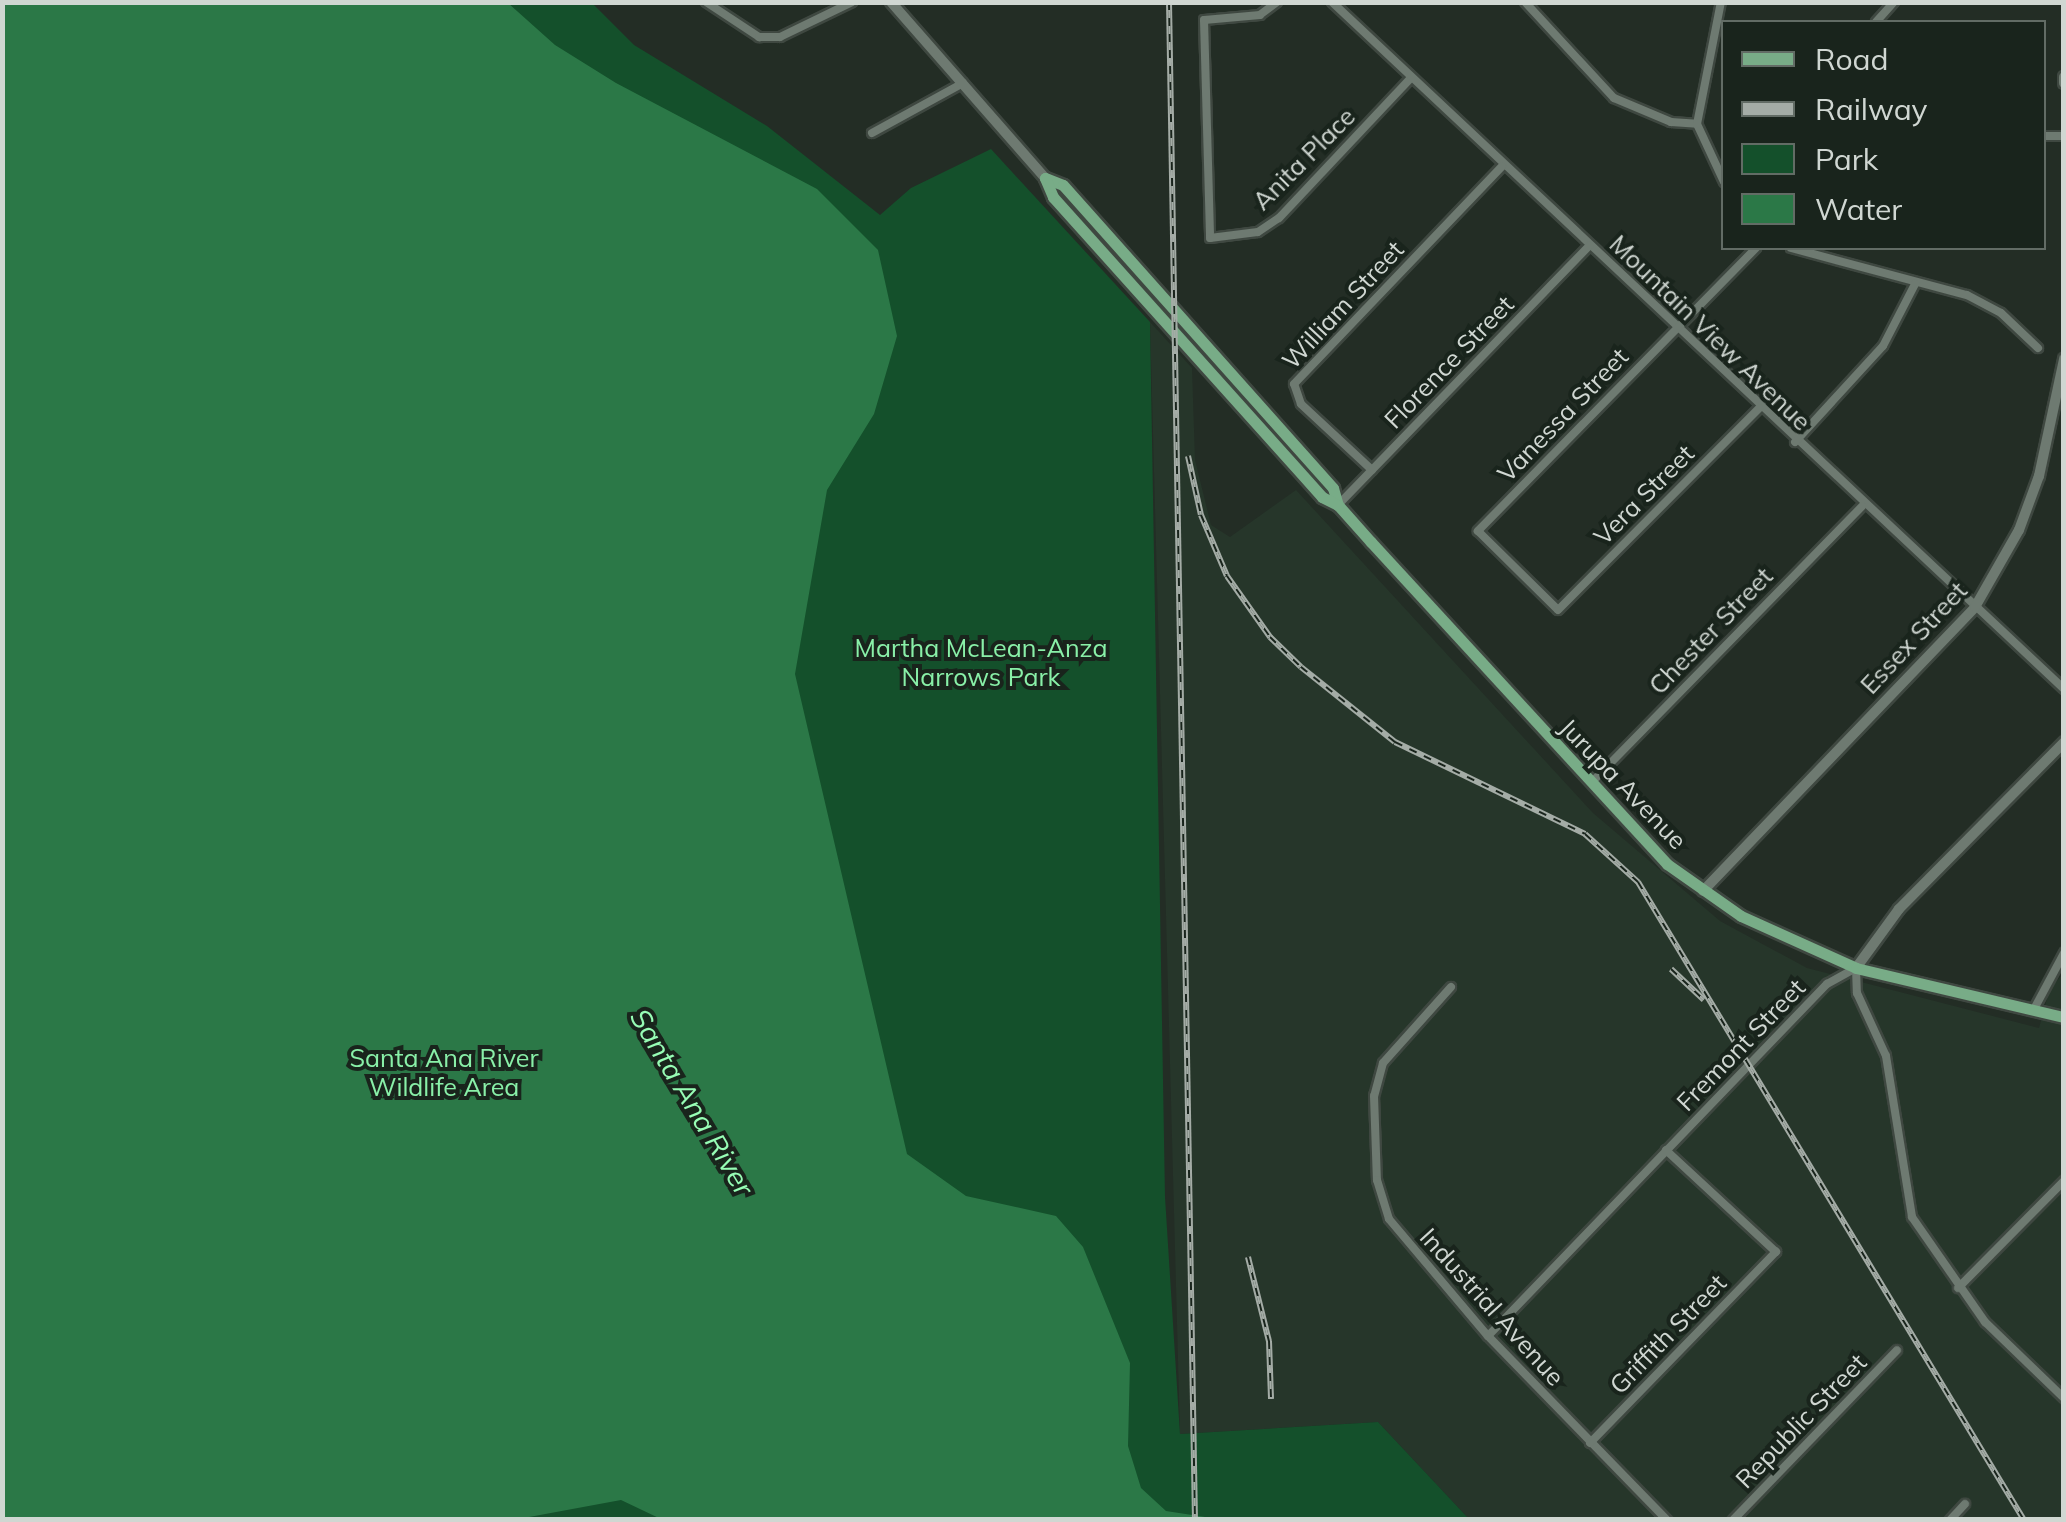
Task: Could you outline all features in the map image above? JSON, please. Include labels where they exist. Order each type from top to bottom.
[{"type":"main road","name":"Jurupa Avenue","points":[[1044,178],[1063,185],[1333,488],[1338,505],[1588,785],[1703,891],[1781,938],[1856,968],[2064,1017]]},
{"type":"street","points":[[706,2],[759,38],[780,37],[852,2]]},
{"type":"street","name":"Jurupa Avenue","points":[[892,2],[1044,178]]},
{"type":"street","name":"Anita Place","points":[[1277,2],[1260,15],[1204,20],[1210,238],[1258,232],[1278,218],[1411,78]]},
{"type":"street","name":"Mountain View Avenue","points":[[1332,2],[1862,506],[2064,689]]},
{"type":"street","points":[[1525,2],[1614,98],[1671,122],[1696,124]]},
{"type":"street","points":[[1721,2],[1696,124],[1721,176]]},
{"type":"street","points":[[872,133],[962,83]]},
{"type":"street","name":"William Street","points":[[1372,470],[1301,404],[1294,384],[1502,166]]},
{"type":"street","name":"Florence Street","points":[[1338,505],[1589,246]]},
{"type":"street","name":"Vanessa Street","points":[[1558,610],[1478,531],[1754,250]]},
{"type":"street","points":[[1799,250],[1967,295],[2001,312],[2038,348]]},
{"type":"street","points":[[1795,442],[1883,346],[1915,284]]},
{"type":"street","name":"Essex Street","points":[[1703,891],[1975,607],[2019,530],[2040,476],[2064,359]]},
{"type":"street","name":"Vera Street","points":[[1558,610],[1758,408]]},
{"type":"street","name":"Chester Street","points":[[1588,785],[1862,506]]},
{"type":"street","name":"Fremont Street","points":[[1488,1336],[1827,984],[1856,968],[1899,909],[2064,742]]},
{"type":"street","points":[[2034,1010],[2064,953]]},
{"type":"street","points":[[1856,968],[1857,993],[1886,1056],[1895,1098],[1904,1196],[1958,1288],[2064,1398]]},
{"type":"street","name":"Industrial Avenue","points":[[1452,987],[1383,1063],[1374,1096],[1376,1180],[1395,1227],[1488,1336],[1667,1520]]},
{"type":"street","name":"Griffith Street","points":[[1590,1443],[1776,1252],[1666,1150]]},
{"type":"street","points":[[1958,1288],[2064,1182]]},
{"type":"street","name":"Republic Street","points":[[1733,1520],[1898,1350]]},
{"type":"street","points":[[1950,1520],[1965,1504]]},
{"type":"shaded area","points":[[1150,322],[1192,368],[1195,460],[1211,525],[1230,537],[1296,490],[1593,813],[1720,921],[1807,968],[2039,1028],[2050,988],[2063,974],[2063,1519],[1469,1519],[1378,1422],[1180,1434]]},
{"type":"green space","name":"Santa Ana River","points":[[3,3],[592,3],[634,45],[767,126],[880,215],[911,188],[991,149],[1150,322],[1165,1197],[1180,1434],[1378,1422],[1469,1519],[3,1519]]},
{"type":"water","name":"Santa Ana River","points":[[3,2],[508,3],[555,45],[616,83],[817,189],[878,250],[897,336],[874,414],[827,490],[795,674],[907,1154],[966,1196],[1056,1216],[1083,1247],[1130,1363],[1128,1446],[1141,1488],[1166,1511],[1218,1519],[663,1520],[621,1500],[513,1520],[3,1519]]},
{"type":"railway","points":[[1169,2],[1195,1520]]},
{"type":"railway","points":[[1188,456],[1201,515],[1227,576],[1270,637],[1301,667],[1395,742],[1585,834],[1638,882],[2024,1520]]},
{"type":"railway","points":[[1671,969],[1704,1000]]},
{"type":"railway","points":[[1248,1257],[1269,1341],[1271,1399]]},
{"type":"park label","name":"Martha McLean-Anza Narrows Park","points":[[981,664]]},
{"type":"park label","name":"Santa Ana River Wildlife Area","points":[[444,1074]]}]
